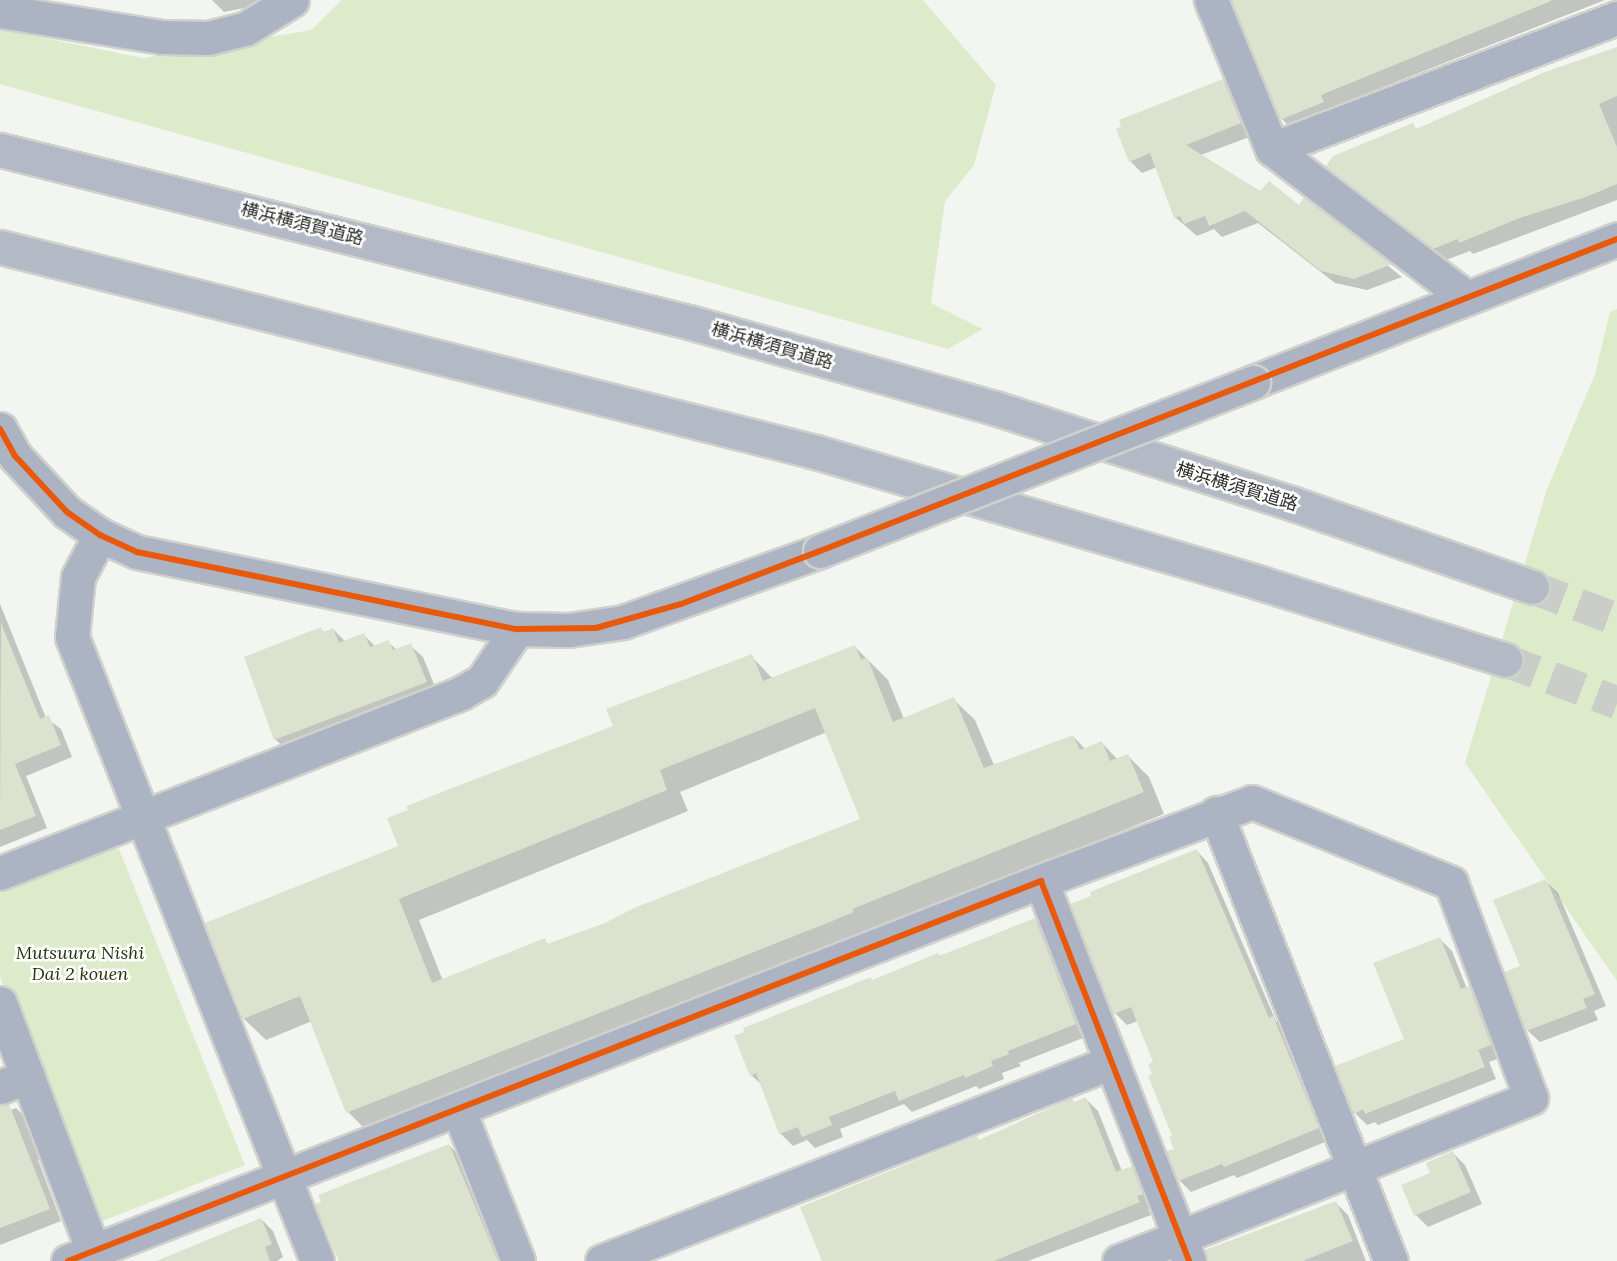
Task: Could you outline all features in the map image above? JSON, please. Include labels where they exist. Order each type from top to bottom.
[{"type":"highway","name":"横浜横須賀道路","points":[[0,150],[689,322],[995,408],[1294,504],[1532,587]]},
{"type":"highway","points":[[0,247],[816,452],[1260,583],[1505,660]]},
{"type":"street","points":[[0,11],[162,37],[208,38],[245,29],[292,0]]},
{"type":"street","points":[[1211,0],[1272,149],[1467,298]]},
{"type":"street","points":[[1272,149],[1617,18]]},
{"type":"street","points":[[0,429],[40,486],[67,512],[100,536],[162,558],[517,629],[569,630],[623,622],[820,551],[1617,239]]},
{"type":"street","points":[[100,536],[78,577],[72,637],[317,1261]]},
{"type":"street","points":[[0,873],[461,693],[482,681],[517,629]]},
{"type":"street","points":[[0,1003],[14,1082],[86,1258],[1041,881],[1216,813],[1252,802],[1451,883],[1531,1098],[1355,1170],[1185,1249],[1119,1261]]},
{"type":"street","points":[[1216,813],[1391,1261]]},
{"type":"street","points":[[1041,881],[1185,1249]]},
{"type":"street","points":[[602,1261],[1112,1062]]},
{"type":"street","points":[[459,1111],[518,1261]]},
{"type":"green space","points":[[342,0],[923,0],[996,85],[974,165],[945,201],[931,303],[983,329],[948,349],[0,84],[0,29],[143,58],[311,30]]},
{"type":"green space","points":[[1617,309],[1617,981],[1465,763],[1547,489],[1595,374],[1610,312]]},
{"type":"green space","name":"Mutsuura Nishi Dai 2 kouen","points":[[117,844],[245,1165],[100,1222],[0,977],[0,891]]},
{"type":"building","points":[[1231,0],[1551,1],[1321,95],[1324,102],[1280,120]]},
{"type":"building","points":[[1617,47],[1617,96],[1599,104],[1617,147],[1617,184],[1586,197],[1522,217],[1459,243],[1458,239],[1433,249],[1326,166],[1333,156],[1413,123],[1416,129],[1545,72]]},
{"type":"building","points":[[1223,79],[1241,123],[1186,145],[1260,191],[1269,181],[1299,205],[1304,197],[1392,264],[1354,279],[1321,271],[1245,211],[1209,226],[1205,216],[1184,224],[1180,216],[1174,218],[1150,153],[1129,162],[1116,129],[1121,127],[1119,120]]},
{"type":"building","points":[[1,623],[40,719],[49,715],[61,745],[15,764],[36,816],[0,830]]},
{"type":"building","points":[[321,627],[323,632],[333,628],[339,643],[364,633],[370,647],[389,640],[393,650],[411,643],[427,682],[274,740],[244,657]]},
{"type":"building","points":[[855,645],[861,660],[867,657],[893,722],[954,697],[984,768],[1073,735],[1080,750],[1102,741],[1110,761],[1128,754],[1144,792],[852,909],[854,912],[825,924],[346,1113],[300,996],[243,1019],[205,923],[398,846],[387,818],[408,810],[406,806],[613,726],[606,709],[752,654],[763,681]],"holes":[[[815,708],[860,819],[634,908],[605,923],[547,944],[545,938],[432,983],[399,899],[667,790],[660,770]]]},
{"type":"building","points":[[1197,849],[1269,1018],[1273,1016],[1319,1128],[1224,1167],[1222,1164],[1178,1181],[1166,1151],[1174,1149],[1169,1137],[1172,1136],[1148,1076],[1152,1074],[1148,1064],[1153,1062],[1131,1007],[1114,1014],[1111,1010],[1070,904],[1091,896],[1090,892]]},
{"type":"building","points":[[1546,879],[1595,994],[1583,999],[1587,1008],[1526,1031],[1504,972],[1520,966],[1493,900]]},
{"type":"building","points":[[1035,918],[1076,1024],[1008,1051],[1009,1054],[991,1061],[993,1066],[965,1078],[964,1075],[899,1101],[895,1091],[829,1117],[832,1125],[802,1137],[798,1127],[779,1134],[756,1073],[750,1076],[734,1036],[744,1032],[743,1028],[871,977],[872,980],[938,953],[940,956]]},
{"type":"building","points":[[1440,937],[1461,989],[1469,986],[1491,1045],[1478,1050],[1485,1067],[1365,1114],[1363,1109],[1354,1114],[1335,1066],[1404,1039],[1373,963]]},
{"type":"building","points":[[1086,1097],[1116,1172],[1132,1166],[1143,1194],[1137,1196],[1140,1202],[994,1261],[822,1261],[800,1207],[977,1136],[979,1140],[1072,1098],[1074,1102]]},
{"type":"building","points":[[9,1104],[50,1209],[0,1228],[0,1105]]},
{"type":"building","points":[[449,1144],[498,1261],[339,1261],[315,1204],[321,1202],[318,1195]]},
{"type":"building","points":[[1453,1151],[1471,1192],[1414,1216],[1401,1185],[1430,1173],[1426,1163]]},
{"type":"building","points":[[1336,1201],[1353,1241],[1303,1261],[1207,1261],[1205,1250]]},
{"type":"building","points":[[261,1218],[272,1244],[265,1247],[270,1261],[156,1261]]},
{"type":"tunnel","points":[[1532,587],[1617,619]]},
{"type":"tunnel","points":[[1505,660],[1617,702]]},
{"type":"cycle path","points":[[0,429],[15,456],[67,512],[100,535],[137,552],[517,629],[596,628],[681,604],[1617,239]]},
{"type":"cycle path","points":[[68,1261],[1041,881],[1189,1261]]}]
